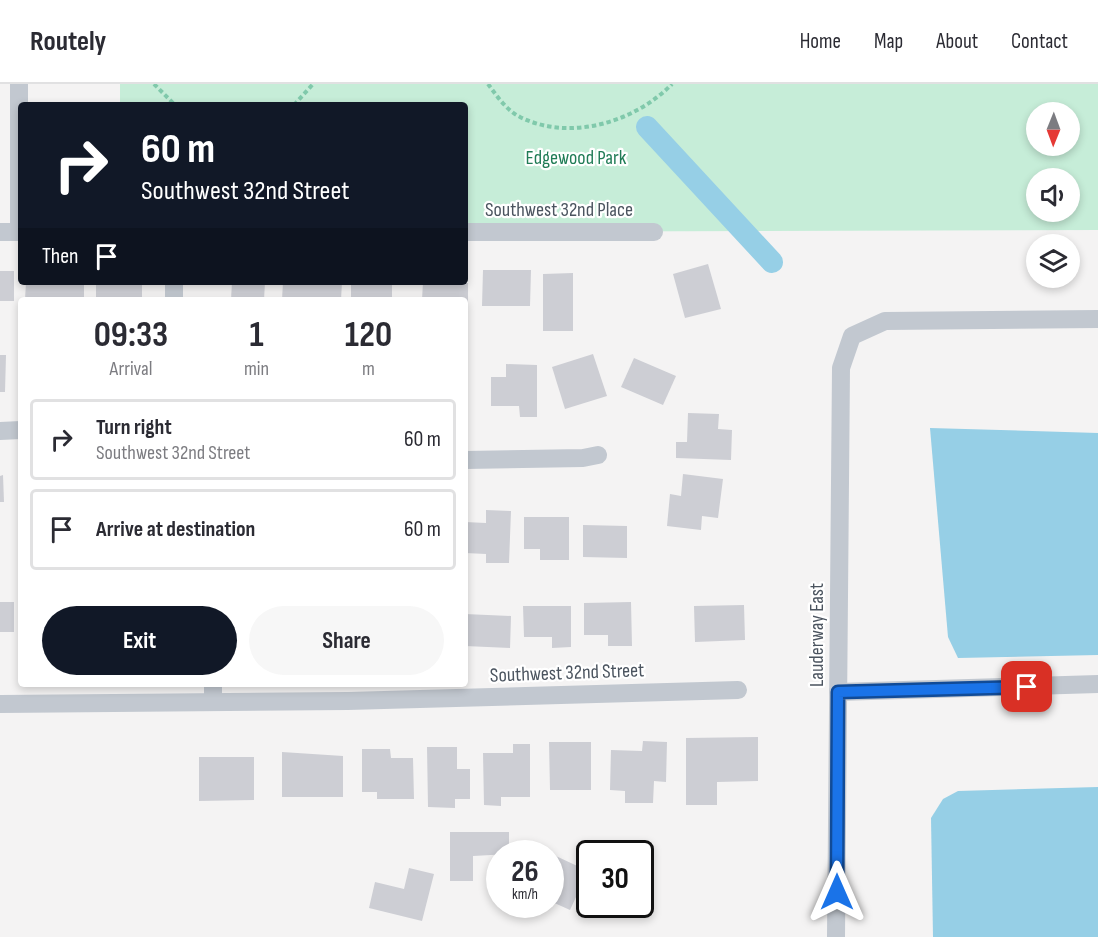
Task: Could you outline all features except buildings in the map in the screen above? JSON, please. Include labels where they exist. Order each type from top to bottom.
[{"type":"street","points":[[19,84],[19,102]]},
{"type":"street","points":[[0,232],[18,232]]},
{"type":"street","name":"Southwest 32nd Place","points":[[468,232],[654,232]]},
{"type":"street","name":"Lauderway East","points":[[836,937],[841,368],[852,336],[885,321],[1098,319]]},
{"type":"street","points":[[0,431],[18,430]]},
{"type":"street","points":[[468,460],[583,458],[598,455]]},
{"type":"street","points":[[838,692],[1098,684]]},
{"type":"street","name":"Southwest 32nd Street","points":[[0,704],[213,693],[738,690]]},
{"type":"path","points":[[154,84],[171,102]]},
{"type":"path","points":[[297,102],[313,84]]},
{"type":"path","points":[[488,84],[500,100],[519,116],[544,124],[578,127],[598,125],[632,113],[649,104],[672,84]]},
{"type":"green space","name":"Edgewood Park","points":[[120,84],[1098,84],[1098,230],[468,232],[468,102],[120,102]]},
{"type":"water","points":[[930,428],[1098,433],[1098,655],[958,658],[948,637]]},
{"type":"water","points":[[1098,787],[1098,937],[933,937],[931,818],[943,799],[958,791]]},
{"type":"waterway","points":[[647,127],[772,262]]},
{"type":"route","points":[[837,892],[838,692],[1027,687]]}]
